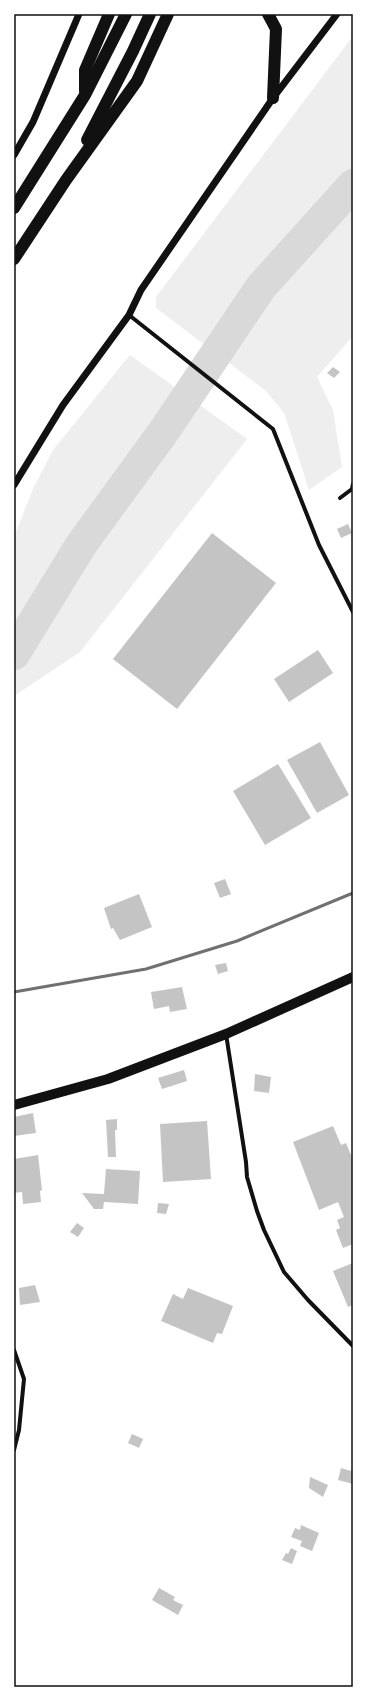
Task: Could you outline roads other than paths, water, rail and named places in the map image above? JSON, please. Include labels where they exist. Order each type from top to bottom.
[{"type":"highway","points":[[85,95],[85,70],[109,14]]},
{"type":"highway","points":[[14,208],[85,95],[126,14]]},
{"type":"highway","points":[[66,180],[133,51],[150,14]]},
{"type":"highway","points":[[14,259],[66,180],[136,81],[168,14]]},
{"type":"highway","points":[[268,14],[276,29],[273,98]]},
{"type":"main road","points":[[14,1105],[108,1079],[226,1034],[353,977]]},
{"type":"street","points":[[14,155],[33,122],[79,14]]},
{"type":"street","points":[[14,485],[63,405],[128,315],[141,290],[273,98],[337,14]]},
{"type":"street","points":[[128,315],[273,429],[320,545],[353,612]]},
{"type":"street","points":[[340,498],[352,489],[353,484]]},
{"type":"street","points":[[226,1034],[247,1176],[264,1230],[284,1272],[308,1300],[353,1346]]},
{"type":"street","points":[[14,1350],[24,1379],[19,1430],[14,1450]]},
{"type":"waterway","points":[[14,654],[81,545],[164,431],[261,287],[353,185]]},
{"type":"railway","points":[[14,992],[146,969],[237,941],[353,893]]}]
